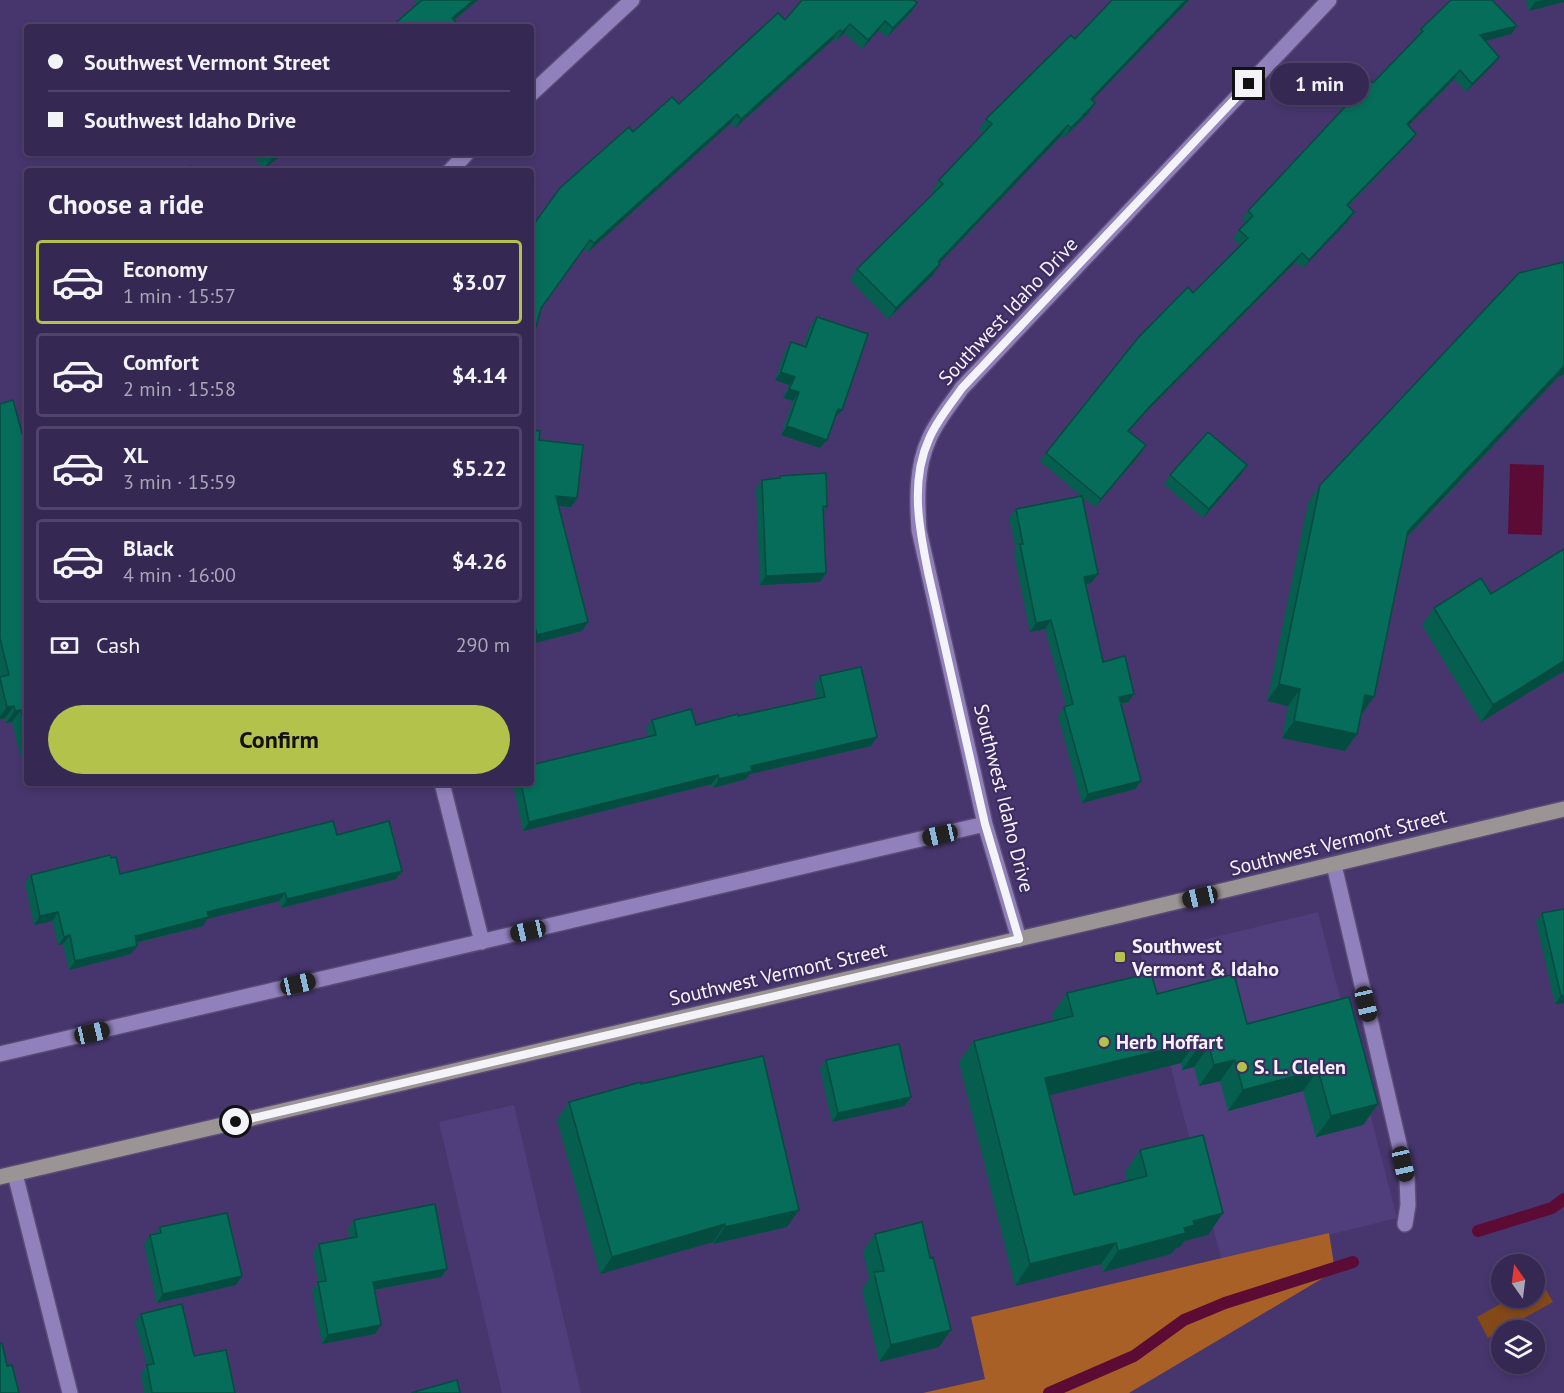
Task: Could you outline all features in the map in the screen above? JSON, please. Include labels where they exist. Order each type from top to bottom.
[{"type":"main road","name":"Southwest Vermont Street","points":[[8,1175],[1334,865],[1564,809]]},
{"type":"street","points":[[534,91],[632,0]]},
{"type":"street","name":"Southwest Idaho Drive","points":[[1019,939],[985,824],[919,531],[920,468],[928,439],[962,388],[1329,0]]},
{"type":"street","points":[[453,168],[464,156]]},
{"type":"street","points":[[443,786],[482,942]]},
{"type":"street","points":[[0,1054],[985,824]]},
{"type":"street","points":[[1334,865],[1407,1178],[1408,1205],[1405,1224]]},
{"type":"street","points":[[8,1175],[70,1393]]},
{"type":"shaded area","points":[[1510,464],[1544,465],[1542,535],[1508,534]]},
{"type":"shaded area","points":[[1318,912],[1397,1218],[1222,1261],[1141,955]]},
{"type":"shaded area","points":[[514,1105],[581,1393],[502,1393],[439,1122]]},
{"type":"shaded area","points":[[1329,1233],[1335,1271],[1129,1393],[923,1393],[985,1379],[971,1317]]},
{"type":"shaded area","points":[[1545,1288],[1553,1302],[1545,1306]]},
{"type":"shaded area","points":[[1493,1308],[1542,1308],[1520,1320],[1491,1320],[1491,1336],[1488,1338],[1477,1317]]},
{"type":"building","points":[[422,0],[474,0],[452,18],[457,24],[394,24]]},
{"type":"building","points":[[802,0],[914,0],[917,3],[893,28],[885,21],[868,40],[850,24],[842,32],[840,30],[741,119],[737,114],[594,243],[590,240],[541,308],[534,334],[534,224],[560,188],[629,127],[633,132],[672,97],[679,104],[778,13],[785,20]]},
{"type":"building","points":[[1112,0],[1186,0],[1091,99],[1095,103],[1071,128],[1068,125],[938,262],[940,264],[896,308],[857,269],[943,184],[939,180],[992,124],[986,119],[1071,35],[1075,39]]},
{"type":"building","points":[[1451,0],[1492,0],[1517,26],[1480,35],[1499,57],[1472,84],[1460,70],[1407,124],[1416,134],[1347,205],[1354,212],[1309,260],[1302,253],[1151,405],[1128,431],[1146,445],[1101,499],[1046,453],[1138,338],[1188,287],[1193,293],[1248,238],[1239,230],[1253,216],[1248,211],[1370,80],[1373,83],[1423,31],[1421,29]]},
{"type":"building","points":[[1564,262],[1564,366],[1408,531],[1374,697],[1365,695],[1357,734],[1294,721],[1300,689],[1279,684],[1320,485],[1519,273]]},
{"type":"building","points":[[817,317],[868,334],[842,410],[838,409],[827,440],[787,426],[799,392],[789,389],[795,377],[781,372],[791,342],[806,347]]},
{"type":"building","points":[[13,400],[24,441],[24,722],[21,710],[15,711],[14,706],[7,707],[0,678],[9,675],[0,638],[0,404]]},
{"type":"building","points":[[534,430],[540,431],[539,440],[583,445],[577,498],[556,496],[588,622],[537,635],[534,623]]},
{"type":"building","points":[[1208,432],[1247,465],[1209,509],[1170,475]]},
{"type":"building","points":[[826,473],[827,507],[823,506],[826,573],[766,576],[762,480],[780,478],[780,476]]},
{"type":"building","points":[[1082,496],[1098,574],[1084,577],[1103,662],[1125,656],[1134,694],[1119,697],[1141,781],[1088,794],[1064,707],[1073,704],[1051,620],[1036,623],[1020,544],[1023,544],[1016,509]]},
{"type":"building","points":[[1564,549],[1564,661],[1493,705],[1434,608],[1481,578],[1491,594]]},
{"type":"building","points":[[861,667],[877,737],[751,766],[752,771],[719,779],[718,775],[529,822],[522,786],[534,786],[534,764],[656,735],[652,720],[691,709],[696,725],[738,714],[738,716],[825,697],[820,676]]},
{"type":"building","points":[[333,821],[337,835],[389,821],[402,871],[287,899],[285,893],[207,912],[209,917],[135,936],[137,946],[75,961],[70,935],[64,937],[58,912],[40,916],[31,875],[110,855],[111,858],[116,857],[120,874]]},
{"type":"building","points":[[1564,909],[1564,995],[1561,996],[1542,913]]},
{"type":"building","points":[[1151,973],[1157,994],[1234,974],[1247,1024],[1349,997],[1378,1104],[1331,1116],[1318,1070],[1243,1090],[1235,1060],[1214,1065],[1209,1046],[1197,1049],[1196,1042],[1045,1078],[1074,1195],[1147,1176],[1140,1150],[1203,1135],[1223,1213],[1193,1221],[1195,1225],[1184,1228],[1186,1233],[1118,1251],[1116,1243],[1030,1264],[974,1041],[1073,1016],[1067,993]]},
{"type":"building","points":[[899,1044],[911,1097],[838,1113],[826,1060]]},
{"type":"building","points":[[763,1056],[799,1210],[725,1227],[725,1224],[612,1257],[569,1102],[641,1082],[641,1084]]},
{"type":"building","points":[[435,1204],[447,1269],[373,1282],[381,1325],[328,1335],[318,1282],[326,1281],[319,1244],[357,1237],[354,1220]]},
{"type":"building","points":[[227,1213],[242,1276],[163,1294],[150,1235],[161,1233],[160,1227]]},
{"type":"building","points":[[922,1222],[951,1330],[891,1345],[874,1272],[884,1271],[875,1234]]},
{"type":"building","points":[[182,1304],[194,1356],[226,1350],[235,1393],[152,1393],[147,1365],[154,1364],[141,1314]]},
{"type":"building","points":[[2,1343],[7,1366],[12,1365],[19,1393],[0,1393],[0,1344]]},
{"type":"building","points":[[457,1380],[460,1393],[411,1393]]},
{"type":"waterway","points":[[1478,1231],[1552,1208],[1564,1199]]},
{"type":"waterway","points":[[1049,1393],[1134,1356],[1184,1320],[1225,1303],[1353,1262]]},
{"type":"place","name":"Southwest Vermont & Idaho","points":[[1120,957]]},
{"type":"place","name":"Herb Hoffart","points":[[1104,1042]]},
{"type":"place","name":"S. L. Clelen","points":[[1242,1067]]},
{"type":"route","points":[[236,1122],[1019,939],[985,824],[919,531],[920,468],[928,439],[962,388],[1249,84]]}]
